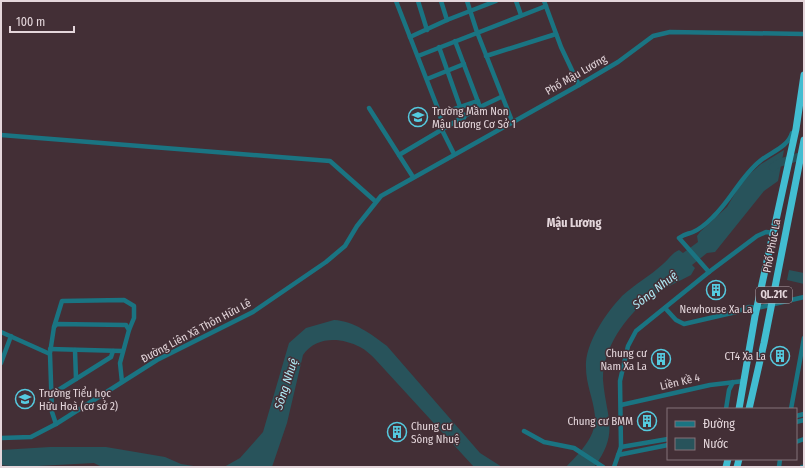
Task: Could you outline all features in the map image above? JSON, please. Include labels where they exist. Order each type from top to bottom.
[{"type":"highway","name":"QL.21C","points":[[797,126],[804,75]]},
{"type":"highway","name":"Phố Phúc La","points":[[738,408],[757,308],[797,126]]},
{"type":"highway","name":"Phố Phúc La","points":[[749,408],[772,304],[804,140]]},
{"type":"street","points":[[396,1],[440,114],[442,130],[454,154]]},
{"type":"street","points":[[418,1],[428,30]]},
{"type":"street","points":[[441,1],[447,20]]},
{"type":"street","points":[[467,1],[501,97],[512,122]]},
{"type":"street","points":[[410,36],[428,30],[447,20],[494,1]]},
{"type":"street","points":[[516,1],[521,15]]},
{"type":"street","points":[[544,1],[556,34],[579,85]]},
{"type":"street","points":[[418,56],[546,6]]},
{"type":"street","name":"Phố Mậu Lương","points":[[375,201],[413,177],[618,62],[653,36],[670,32],[804,34]]},
{"type":"street","points":[[486,56],[556,34]]},
{"type":"street","points":[[455,41],[480,107]]},
{"type":"street","points":[[439,48],[464,118]]},
{"type":"street","points":[[427,79],[464,64]]},
{"type":"street","points":[[399,155],[464,118],[480,107],[501,97]]},
{"type":"street","points":[[440,114],[478,101]]},
{"type":"street","points":[[369,108],[413,177]]},
{"type":"street","points":[[709,272],[679,238],[687,233],[693,232],[712,218],[757,163],[790,141],[794,128],[797,126]]},
{"type":"street","points":[[1,135],[330,161],[375,201]]},
{"type":"street","name":"Đường Liên Xã Thôn Hữu Lê","points":[[1,438],[31,438],[56,424],[157,360],[253,312],[326,262],[345,246],[375,201]]},
{"type":"street","points":[[614,467],[621,448],[620,380],[628,346],[636,331],[709,272],[757,236],[766,232],[774,233]]},
{"type":"street","points":[[665,308],[676,320],[684,324],[736,312],[749,307],[757,308],[804,297]]},
{"type":"street","points":[[56,424],[52,412],[50,351],[54,327],[61,303],[65,300],[124,300],[134,306],[134,318],[122,351],[120,368],[122,382]]},
{"type":"street","points":[[54,327],[59,324],[126,325],[129,330]]},
{"type":"street","points":[[1,332],[50,351],[122,351]]},
{"type":"street","points":[[1,363],[11,336]]},
{"type":"street","points":[[791,408],[804,338]]},
{"type":"street","points":[[74,350],[76,379]]},
{"type":"street","points":[[52,394],[111,357],[113,351]]},
{"type":"street","name":"Liền Kề 4","points":[[621,405],[710,385],[744,381]]},
{"type":"street","points":[[726,408],[729,390],[733,382]]},
{"type":"street","points":[[524,431],[544,442],[572,447],[582,452],[603,467]]},
{"type":"street","points":[[621,448],[667,439]]},
{"type":"street","points":[[618,455],[667,445]]},
{"type":"water","points":[[784,150],[778,181],[764,191],[715,252],[707,253],[692,265],[695,268],[691,275],[664,289],[639,306],[616,335],[606,357],[603,380],[609,425],[607,444],[594,467],[566,467],[586,444],[593,431],[595,416],[587,377],[586,362],[590,344],[594,335],[610,310],[622,296],[658,268],[674,253],[679,250],[683,253],[698,242],[697,236],[700,232],[727,207],[740,185],[751,173],[761,164]]},
{"type":"water","points":[[789,270],[804,273],[804,284],[787,280]]},
{"type":"water","points":[[334,320],[355,326],[387,346],[480,453],[502,467],[474,467],[375,359],[362,348],[353,344],[345,341],[329,340],[315,344],[303,355],[287,423],[272,467],[224,467],[240,458],[263,432],[289,343],[306,328]]},
{"type":"water","points":[[50,447],[106,447],[165,457],[181,464],[200,467],[102,467],[94,463],[19,467],[1,465],[1,450]]},
{"type":"waterway","name":"Sông Nhuệ","points":[[773,167],[779,163],[804,155]]},
{"type":"place","name":"Trường Mầm Non Mậu Lương Cơ Sở 1","points":[[418,117]]},
{"type":"place","name":"Newhouse Xa La","points":[[716,290]]},
{"type":"place","name":"CT4 Xa La","points":[[780,356]]},
{"type":"place","name":"Chung cư Nam Xa La","points":[[661,359]]},
{"type":"place","name":"Trường Tiểu học Hữu Hoà (cơ sở 2)","points":[[25,399]]},
{"type":"place","name":"Chung cư BMM","points":[[647,421]]},
{"type":"place","name":"Chung cư Sông Nhuệ","points":[[397,432]]},
{"type":"district","name":"Mậu Lương","points":[[574,223]]}]
